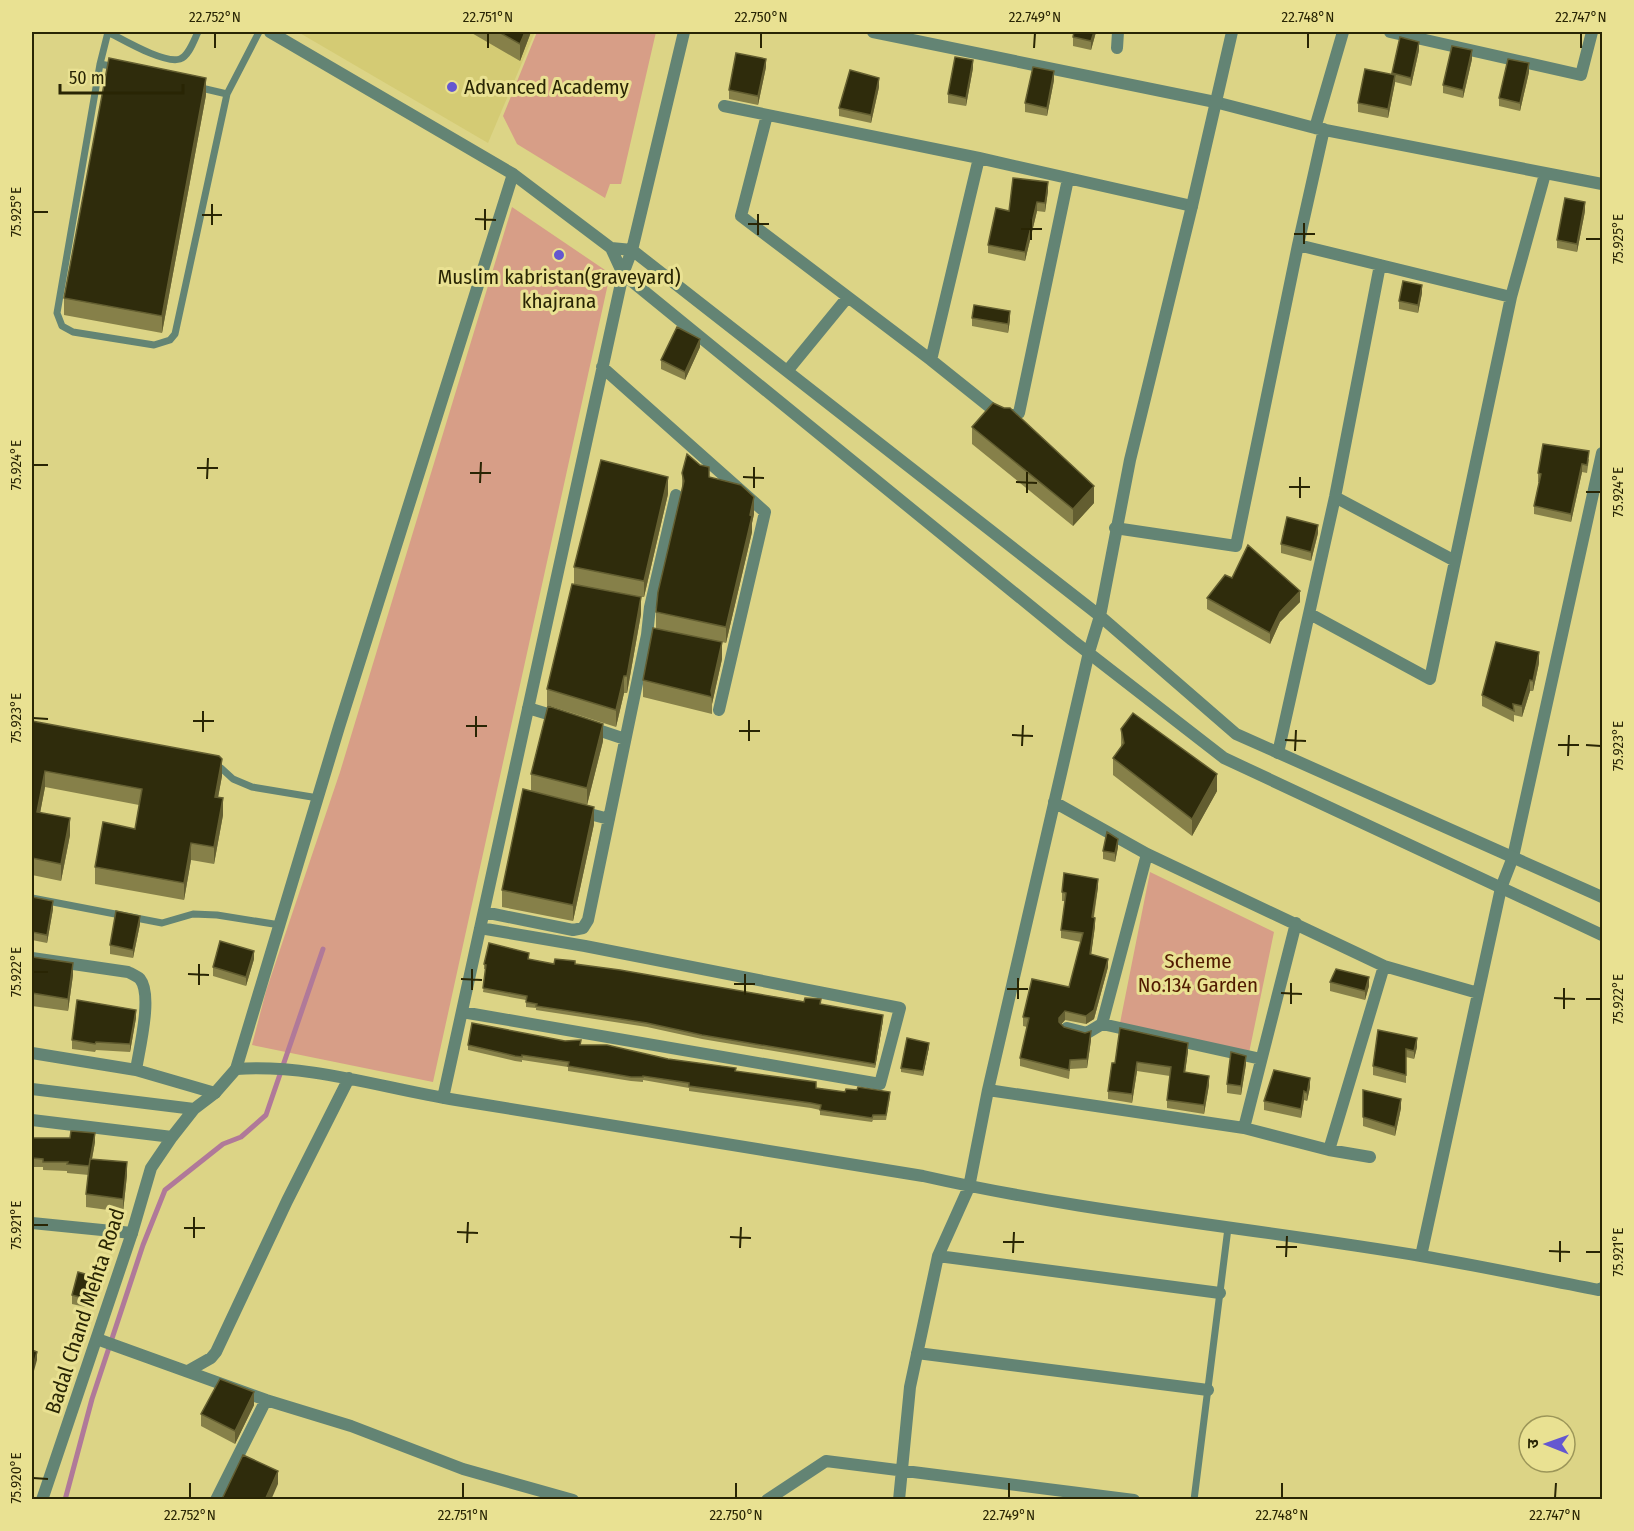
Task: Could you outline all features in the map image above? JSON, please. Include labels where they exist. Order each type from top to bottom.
[{"type":"street","points":[[270,32],[513,174],[611,248],[623,274],[1089,652],[1224,758],[1602,935]]},
{"type":"street","points":[[443,1098],[480,928],[515,795],[528,708],[560,590],[602,368],[623,274],[632,250],[684,32]]},
{"type":"street","points":[[873,32],[1215,102],[1320,128],[1602,184]]},
{"type":"street","points":[[1117,48],[1118,32]]},
{"type":"street","points":[[899,1500],[910,1387],[938,1256],[969,1187],[987,1090],[1089,652],[1100,616],[1115,528],[1130,460],[1232,32]]},
{"type":"street","points":[[1115,528],[1236,546],[1320,128],[1343,32]]},
{"type":"street","points":[[1390,32],[1581,75],[1592,32]]},
{"type":"street","points":[[724,106],[979,158],[1192,206]]},
{"type":"street","points":[[767,116],[741,216],[996,412],[1007,417],[1019,412],[1068,179]]},
{"type":"street","points":[[931,360],[979,158]]},
{"type":"street","points":[[513,174],[236,1069],[319,1072],[443,1098],[923,1176],[969,1187],[1421,1256],[1599,1290],[1602,1288]]},
{"type":"street","points":[[1310,614],[1430,679],[1511,297],[1545,174]]},
{"type":"street","points":[[1298,245],[1511,297]]},
{"type":"street","points":[[611,248],[632,250],[788,370],[1100,616],[1236,734],[1602,897]]},
{"type":"street","points":[[1278,753],[1335,497],[1380,265]]},
{"type":"street","points":[[788,370],[847,298]]},
{"type":"street","points":[[602,368],[765,512],[728,651],[719,710]]},
{"type":"street","points":[[1421,1256],[1501,888],[1513,857],[1602,453]]},
{"type":"street","points":[[484,912],[573,930],[583,928],[588,920],[625,739],[653,636],[645,606],[676,495]]},
{"type":"street","points":[[1335,497],[1455,561]]},
{"type":"street","points":[[528,708],[625,739]]},
{"type":"street","points":[[1054,801],[1147,854],[1384,966],[1478,993]]},
{"type":"street","points":[[565,808],[609,819]]},
{"type":"street","points":[[1102,1024],[1147,854]]},
{"type":"street","points":[[1244,1128],[1296,923]]},
{"type":"street","points":[[462,1012],[880,1083],[900,1008],[585,946],[480,928]]},
{"type":"street","points":[[32,958],[128,972],[140,979],[146,999],[136,1070]]},
{"type":"street","points":[[1329,1150],[1384,966]]},
{"type":"street","points":[[1067,1028],[1087,1033],[1102,1024],[1261,1059]]},
{"type":"street","points":[[32,1053],[136,1070],[215,1093]]},
{"type":"street","name":"Badal Chand Mehta Road","points":[[42,1500],[102,1341],[151,1168],[194,1109],[215,1093],[236,1069]]},
{"type":"street","points":[[188,1371],[211,1358],[216,1352],[287,1201],[349,1078]]},
{"type":"street","points":[[32,1089],[194,1109]]},
{"type":"street","points":[[987,1090],[1244,1128],[1329,1150],[1370,1157]]},
{"type":"street","points":[[32,1120],[172,1137]]},
{"type":"street","points":[[32,1223],[132,1233]]},
{"type":"street","points":[[938,1256],[1220,1293]]},
{"type":"street","points":[[102,1341],[266,1400],[351,1426],[463,1469],[573,1500]]},
{"type":"street","points":[[917,1353],[1208,1390]]},
{"type":"street","points":[[216,1500],[266,1400]]},
{"type":"street","points":[[767,1500],[826,1461],[1134,1500]]},
{"type":"lane","points":[[198,32],[187,54],[181,59],[167,59],[108,32],[100,64],[57,313],[62,326],[73,332],[154,345],[170,340],[175,334],[227,94],[259,32]]},
{"type":"lane","points":[[100,64],[128,70]]},
{"type":"lane","points":[[194,86],[227,94]]},
{"type":"lane","points":[[210,766],[221,768],[233,779],[252,786],[318,798]]},
{"type":"lane","points":[[32,898],[162,923],[193,914],[217,915],[280,925]]},
{"type":"lane","points":[[1194,1500],[1228,1228]]},
{"type":"shaded area","name":"Advanced Academy","points":[[298,32],[535,32],[488,143]]},
{"type":"green space","points":[[537,32],[656,32],[621,184],[610,184],[605,198],[517,144],[503,116]]},
{"type":"green space","points":[[512,207],[605,270],[609,279],[433,1082],[252,1045],[266,991],[340,772]]},
{"type":"green space","name":"Scheme No.134 Garden","points":[[1150,872],[1274,932],[1249,1053],[1120,1023]]},
{"type":"building","points":[[499,32],[525,32],[520,44]]},
{"type":"building","points":[[1074,32],[1094,32],[1091,41],[1073,37]]},
{"type":"building","points":[[1400,37],[1419,42],[1411,78],[1392,73]]},
{"type":"building","points":[[1452,46],[1472,50],[1463,90],[1443,85]]},
{"type":"building","points":[[736,53],[766,59],[758,96],[729,90]]},
{"type":"building","points":[[955,57],[973,60],[966,98],[948,94]]},
{"type":"building","points":[[109,58],[206,78],[162,316],[64,298]]},
{"type":"building","points":[[1508,59],[1529,63],[1520,103],[1499,98]]},
{"type":"building","points":[[1033,67],[1054,71],[1047,108],[1025,103]]},
{"type":"building","points":[[1365,69],[1395,75],[1388,109],[1358,103]]},
{"type":"building","points":[[850,70],[879,78],[871,115],[839,108]]},
{"type":"building","points":[[1013,178],[1048,182],[1045,203],[1037,202],[1025,252],[988,245],[996,208],[1009,211]]},
{"type":"building","points":[[1565,198],[1585,202],[1577,244],[1557,240]]},
{"type":"building","points":[[1403,281],[1422,285],[1418,305],[1399,301]]},
{"type":"building","points":[[974,305],[1010,311],[1008,324],[972,318]]},
{"type":"building","points":[[677,327],[700,339],[685,372],[661,360]]},
{"type":"building","points":[[993,403],[1010,408],[1094,486],[1073,509],[972,427]]},
{"type":"building","points":[[1543,444],[1589,451],[1587,465],[1582,464],[1571,514],[1534,506],[1541,474],[1538,473]]},
{"type":"building","points":[[687,454],[700,465],[709,467],[709,477],[741,485],[754,497],[750,515],[752,516],[726,627],[656,612],[658,592],[684,481],[682,473]]},
{"type":"building","points":[[601,460],[668,477],[644,581],[574,567]]},
{"type":"building","points":[[1287,517],[1318,525],[1311,552],[1281,544]]},
{"type":"building","points":[[1248,545],[1300,591],[1280,612],[1270,633],[1207,598],[1225,575],[1232,578]]},
{"type":"building","points":[[572,584],[641,597],[627,676],[624,676],[616,710],[547,689]]},
{"type":"building","points":[[653,628],[722,642],[711,691],[712,697],[643,680]]},
{"type":"building","points":[[1496,642],[1539,652],[1533,681],[1530,680],[1522,706],[1513,704],[1514,711],[1482,695]]},
{"type":"building","points":[[548,706],[603,724],[587,788],[531,774]]},
{"type":"building","points":[[1133,713],[1217,774],[1192,819],[1113,758],[1124,743],[1121,729]]},
{"type":"building","points":[[32,721],[219,756],[222,759],[215,797],[223,798],[214,847],[191,843],[184,883],[95,867],[103,822],[135,829],[142,789],[45,771],[37,812],[70,818],[61,864],[32,858]]},
{"type":"building","points":[[523,789],[594,807],[573,905],[502,890]]},
{"type":"building","points":[[1107,832],[1118,839],[1115,853],[1103,851]]},
{"type":"building","points":[[1064,873],[1098,879],[1092,917],[1095,918],[1090,954],[1108,959],[1094,1010],[1086,1016],[1065,1011],[1059,1018],[1059,1022],[1064,1027],[1085,1033],[1091,1031],[1087,1059],[1070,1060],[1069,1070],[1020,1058],[1029,1018],[1023,1017],[1032,979],[1069,987],[1083,933],[1061,930],[1066,893],[1062,892]]},
{"type":"building","points":[[32,897],[53,901],[47,935],[32,932]]},
{"type":"building","points":[[116,911],[140,916],[133,950],[110,945]]},
{"type":"building","points":[[220,941],[254,951],[246,977],[213,967]]},
{"type":"building","points":[[489,943],[529,953],[528,959],[554,964],[555,959],[575,961],[575,964],[804,1002],[805,998],[821,999],[820,1004],[883,1015],[875,1064],[702,1035],[647,1023],[536,1006],[537,1004],[526,1002],[527,996],[483,988],[486,965],[484,964]]},
{"type":"building","points":[[32,957],[73,963],[68,999],[32,993]]},
{"type":"building","points":[[1336,969],[1369,977],[1365,991],[1330,982]]},
{"type":"building","points":[[77,1000],[136,1010],[130,1044],[96,1042],[95,1044],[72,1040]]},
{"type":"building","points":[[472,1023],[565,1041],[581,1040],[580,1045],[607,1045],[668,1059],[736,1068],[735,1071],[816,1082],[816,1088],[845,1092],[846,1089],[857,1090],[858,1087],[890,1092],[886,1115],[873,1115],[872,1118],[820,1110],[821,1105],[811,1103],[689,1086],[689,1083],[643,1076],[631,1077],[568,1066],[569,1062],[515,1056],[468,1045]]},
{"type":"building","points":[[1120,1028],[1188,1043],[1184,1072],[1209,1076],[1204,1105],[1167,1100],[1171,1067],[1137,1062],[1132,1094],[1108,1091]]},
{"type":"building","points":[[1378,1030],[1417,1038],[1414,1051],[1406,1049],[1406,1075],[1373,1066]]},
{"type":"building","points":[[907,1038],[929,1043],[923,1071],[901,1068]]},
{"type":"building","points":[[1231,1052],[1246,1056],[1241,1086],[1227,1084]]},
{"type":"building","points":[[1274,1070],[1310,1078],[1307,1093],[1304,1091],[1301,1109],[1264,1101]]},
{"type":"building","points":[[1363,1090],[1401,1099],[1395,1127],[1363,1117]]},
{"type":"building","points":[[71,1131],[95,1133],[89,1166],[67,1164],[68,1162],[43,1162],[43,1159],[32,1158],[32,1138],[70,1138]]},
{"type":"building","points":[[90,1159],[127,1162],[123,1199],[86,1194]]},
{"type":"building","points":[[78,1272],[96,1277],[90,1300],[72,1295]]},
{"type":"building","points":[[32,1350],[37,1352],[32,1369]]},
{"type":"building","points":[[220,1379],[254,1392],[235,1431],[201,1414]]},
{"type":"building","points":[[243,1455],[278,1471],[265,1500],[228,1500],[223,1497]]},
{"type":"waterway","points":[[65,1500],[92,1399],[143,1245],[165,1190],[223,1144],[241,1137],[266,1115],[323,949]]},
{"type":"place","name":"Advanced Academy","points":[[452,87]]},
{"type":"place","name":"Muslim kabristan(graveyard) khajrana","points":[[559,255]]}]
